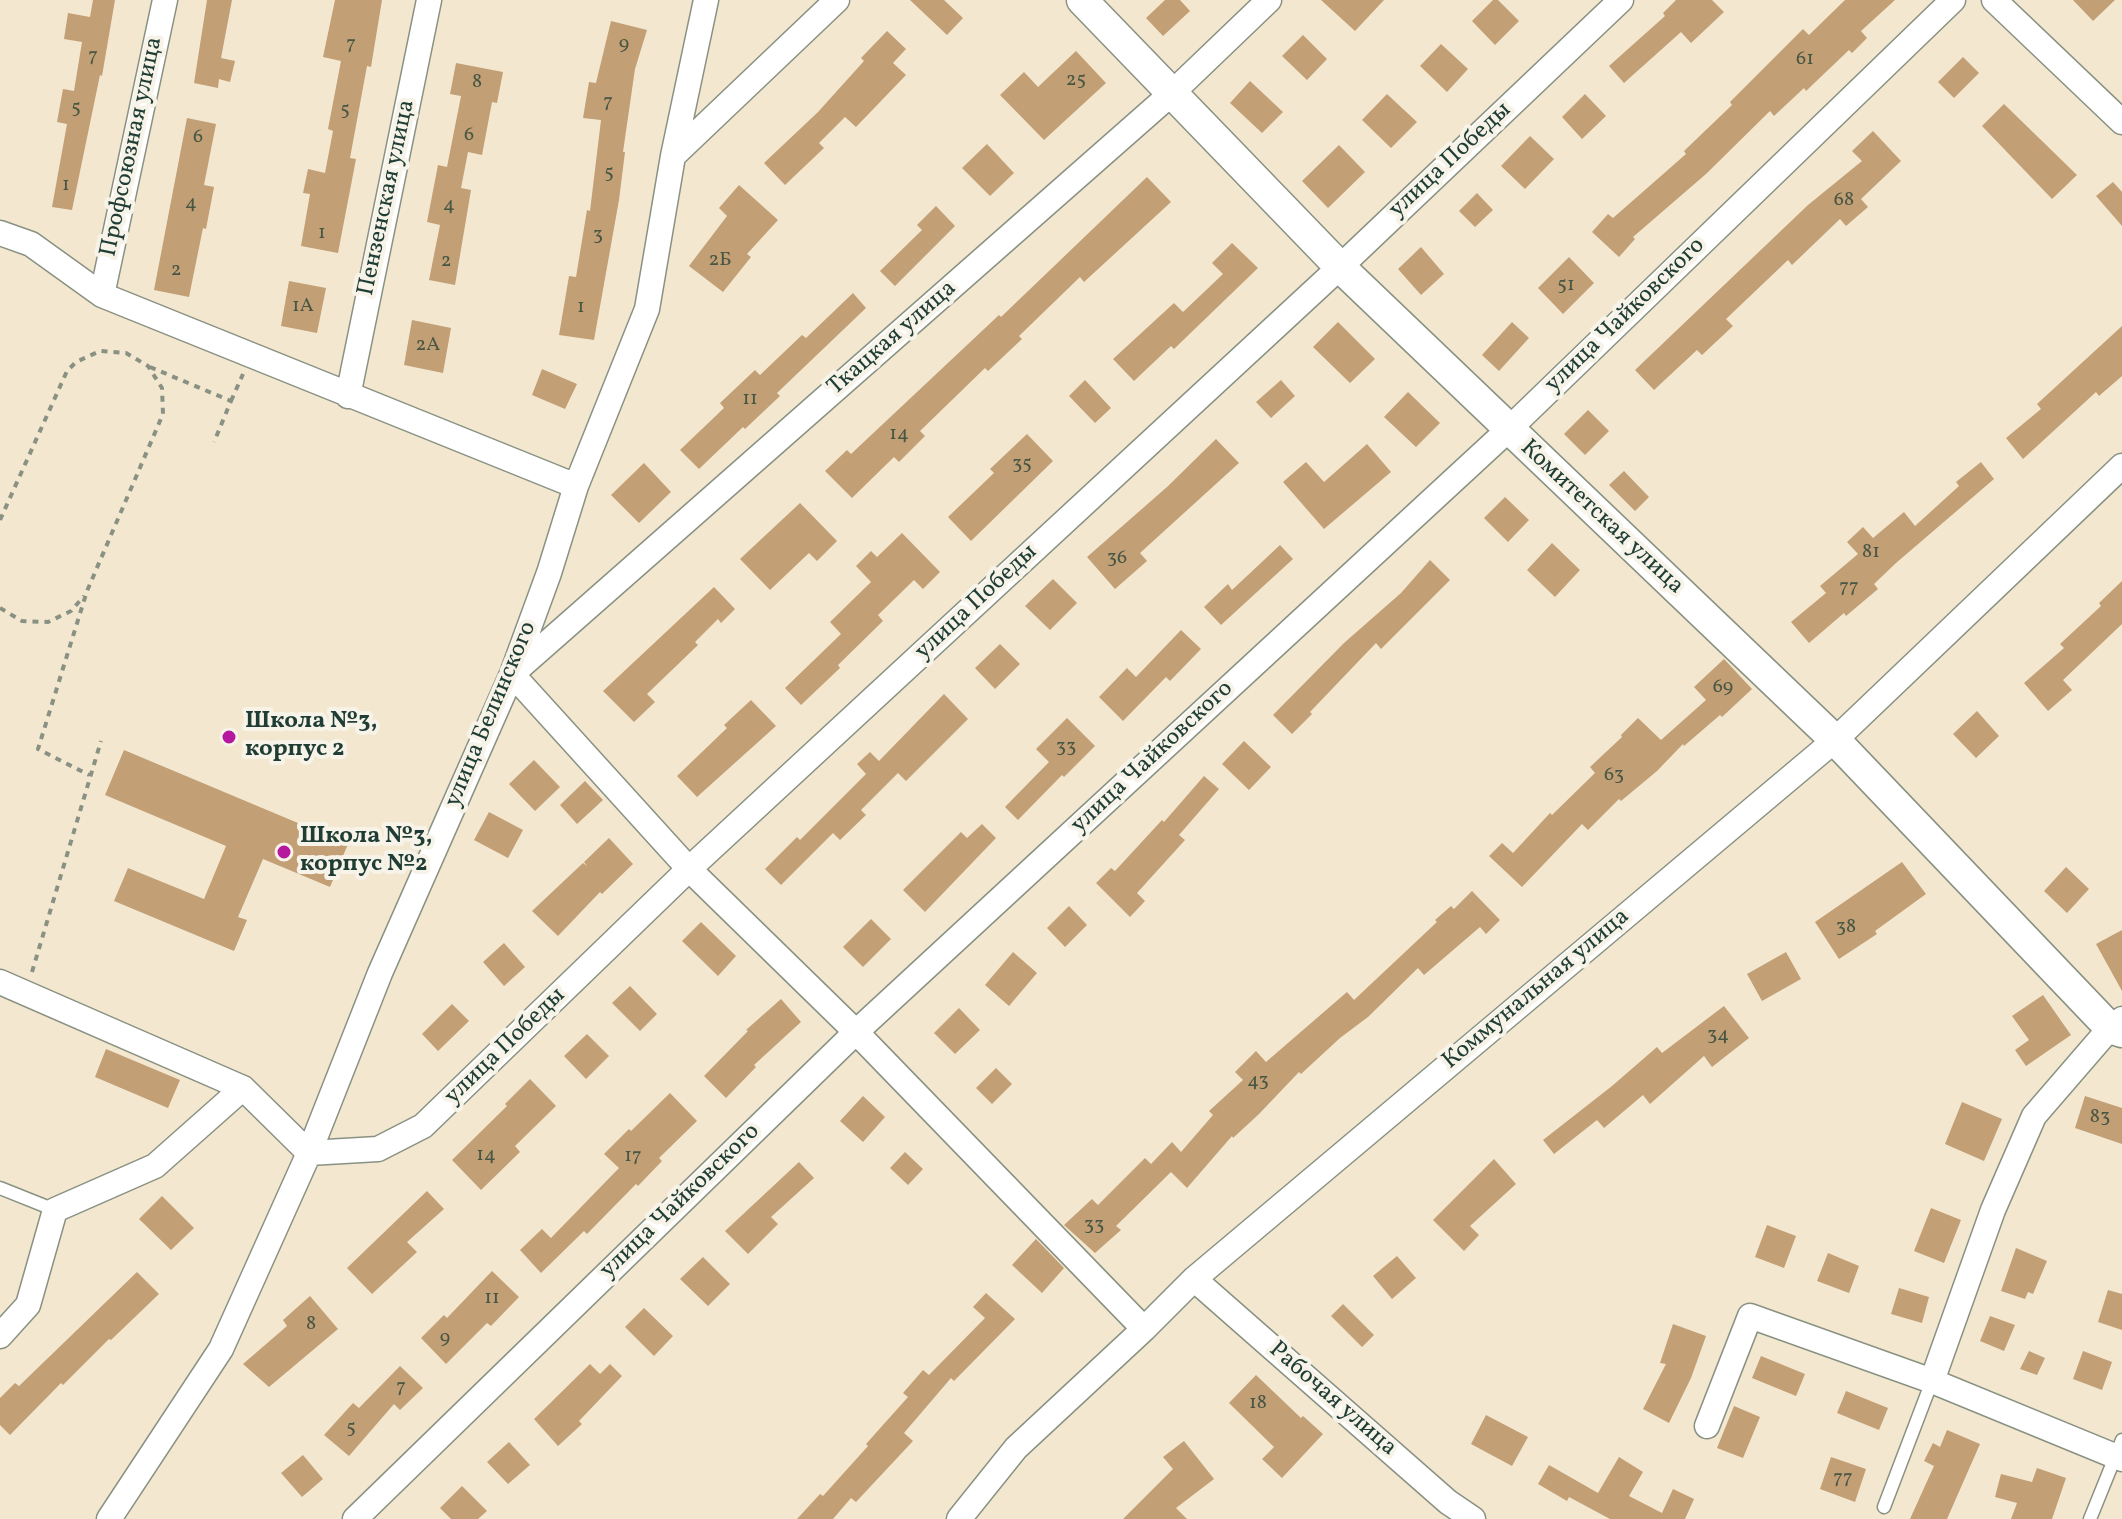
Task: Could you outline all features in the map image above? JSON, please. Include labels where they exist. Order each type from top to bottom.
[{"type":"street","name":"Профсоюзная улица","points":[[102,295],[165,0]]},
{"type":"street","name":"Пензенская улица","points":[[348,396],[429,0]]},
{"type":"street","name":"улица Белинского","points":[[109,1519],[221,1349],[309,1153],[380,973],[512,674],[549,573],[576,486],[647,309],[673,156],[706,0]]},
{"type":"street","points":[[673,156],[837,0]]},
{"type":"street","name":"Комитетская улица","points":[[1082,0],[1340,267],[1835,740],[2118,1026]]},
{"type":"street","name":"Ткацкая улица","points":[[512,674],[1172,93],[1269,0]]},
{"type":"street","name":"улица Победы","points":[[309,1153],[378,1149],[423,1126],[689,869],[1340,267],[1621,0]]},
{"type":"street","name":"улица Чайковского","points":[[355,1519],[856,1032],[1508,430],[1953,0]]},
{"type":"street","points":[[1994,0],[2122,122]]},
{"type":"street","points":[[0,233],[31,244],[102,295],[576,486]]},
{"type":"street","name":"Коммунальная улица","points":[[959,1519],[1016,1448],[1194,1279],[1835,740],[2122,466]]},
{"type":"street","points":[[512,674],[689,869],[856,1032],[1144,1329]]},
{"type":"street","points":[[0,982],[243,1088],[309,1153]]},
{"type":"street","points":[[1932,1381],[1993,1210],[2034,1116],[2118,1026]]},
{"type":"street","points":[[0,1336],[28,1305],[55,1210],[155,1166],[243,1088]]},
{"type":"street","name":"Рабочая улица","points":[[1194,1279],[1448,1502],[1473,1519]]},
{"type":"street","points":[[1707,1426],[1750,1316],[2120,1452]]},
{"type":"lane","points":[[0,1188],[55,1210]]},
{"type":"lane","points":[[1884,1507],[1932,1381]]},
{"type":"lane","points":[[2090,1519],[2120,1452]]},
{"type":"path","points":[[0,520],[67,371],[76,362],[100,351],[126,353],[148,366],[231,401]]},
{"type":"path","points":[[89,775],[38,749],[87,591],[163,414],[162,388],[148,366]]},
{"type":"path","points":[[214,442],[243,373]]},
{"type":"path","points":[[0,608],[22,621],[48,622],[71,611],[87,591]]},
{"type":"path","points":[[26,991],[101,741]]},
{"type":"building","points":[[93,0],[115,0],[102,76],[72,210],[52,207],[67,124],[57,122],[63,89],[74,91],[82,42],[64,39],[68,13],[90,17]]},
{"type":"building","points":[[207,0],[232,0],[221,58],[235,61],[230,82],[219,79],[218,88],[194,83]]},
{"type":"building","points":[[335,0],[382,0],[371,67],[367,66],[350,158],[356,159],[338,253],[301,246],[310,194],[303,193],[308,169],[325,173],[333,131],[328,129],[341,61],[323,57]]},
{"type":"building","points":[[910,0],[944,0],[963,18],[947,35]]},
{"type":"building","points":[[1165,0],[1180,0],[1190,11],[1163,36],[1146,18]]},
{"type":"building","points":[[1321,0],[1384,0],[1355,31]]},
{"type":"building","points":[[1493,0],[1498,0],[1519,21],[1495,45],[1472,21]]},
{"type":"building","points":[[1676,0],[1712,0],[1724,12],[1691,43],[1681,32],[1624,83],[1609,66],[1665,16],[1663,13]]},
{"type":"building","points":[[1845,0],[1895,0],[1861,31],[1867,38],[1852,53],[1849,50],[1774,116],[1770,111],[1706,174],[1633,237],[1635,239],[1619,257],[1592,232],[1608,214],[1613,218],[1686,154],[1684,151],[1803,29],[1809,35]]},
{"type":"building","points":[[2073,0],[2115,0],[2093,21]]},
{"type":"building","points":[[611,21],[647,30],[635,69],[619,200],[594,340],[559,335],[569,276],[576,277],[587,210],[590,211],[601,120],[583,118],[589,82],[596,83]]},
{"type":"building","points":[[887,31],[906,49],[893,63],[906,75],[856,127],[845,117],[819,143],[824,148],[785,185],[764,163],[818,112]]},
{"type":"building","points":[[1303,35],[1327,59],[1307,80],[1282,56]]},
{"type":"building","points":[[1441,44],[1468,69],[1447,92],[1420,66]]},
{"type":"building","points":[[1076,51],[1106,83],[1044,140],[1000,95],[1024,72],[1038,87]]},
{"type":"building","points":[[1963,57],[1979,73],[1954,98],[1938,82]]},
{"type":"building","points":[[456,63],[503,72],[497,103],[492,102],[482,155],[468,152],[461,188],[471,190],[455,285],[429,280],[440,225],[427,222],[438,165],[447,167],[461,96],[450,94]]},
{"type":"building","points":[[1250,81],[1283,112],[1262,133],[1230,103]]},
{"type":"building","points":[[1387,94],[1417,122],[1391,148],[1362,120]]},
{"type":"building","points":[[1585,94],[1606,116],[1582,139],[1562,117]]},
{"type":"building","points":[[2004,104],[2077,175],[2052,199],[1982,126]]},
{"type":"building","points":[[187,118],[216,124],[204,185],[214,187],[189,297],[154,290]]},
{"type":"building","points":[[1873,131],[1901,161],[1861,199],[1868,207],[1846,226],[1840,219],[1792,265],[1788,260],[1726,319],[1733,326],[1702,355],[1697,350],[1654,390],[1635,370],[1808,205],[1862,161],[1852,151]]},
{"type":"building","points":[[1530,136],[1554,159],[1525,189],[1501,166]]},
{"type":"building","points":[[987,144],[1014,173],[990,196],[962,168]]},
{"type":"building","points":[[1339,145],[1365,172],[1328,208],[1302,181]]},
{"type":"building","points":[[1147,177],[1171,202],[1084,282],[1080,277],[1019,336],[1022,339],[988,371],[985,368],[920,431],[925,436],[899,462],[894,457],[852,498],[825,471],[847,450],[851,454],[999,315],[1001,317]]},
{"type":"building","points":[[2113,182],[2122,192],[2122,226],[2096,196]]},
{"type":"building","points":[[739,185],[778,220],[747,254],[751,257],[723,292],[689,266],[727,216],[719,208]]},
{"type":"building","points":[[1477,193],[1493,210],[1475,227],[1459,211]]},
{"type":"building","points":[[936,206],[955,226],[895,286],[880,271],[922,230],[917,225]]},
{"type":"building","points":[[1232,243],[1258,268],[1174,349],[1171,346],[1134,381],[1113,359],[1174,303],[1183,312],[1223,274],[1212,263]]},
{"type":"building","points":[[1421,247],[1444,274],[1421,295],[1398,269]]},
{"type":"building","points":[[1569,257],[1594,283],[1563,314],[1538,288]]},
{"type":"building","points":[[289,281],[326,288],[317,333],[281,326]]},
{"type":"building","points":[[853,293],[866,308],[777,393],[780,396],[699,469],[680,450],[724,408],[720,403],[755,370],[760,375],[802,335],[806,338]]},
{"type":"building","points":[[412,320],[451,328],[443,373],[404,365]]},
{"type":"building","points":[[1338,322],[1375,359],[1350,383],[1313,347]]},
{"type":"building","points":[[1512,322],[1529,338],[1499,371],[1482,355]]},
{"type":"building","points":[[2122,326],[2122,376],[2099,396],[2096,392],[2023,459],[2006,438],[2041,409],[2037,404]]},
{"type":"building","points":[[542,369],[577,384],[565,409],[532,395]]},
{"type":"building","points":[[1085,380],[1111,408],[1095,423],[1069,396]]},
{"type":"building","points":[[1281,380],[1295,396],[1271,418],[1256,402]]},
{"type":"building","points":[[1408,392],[1440,423],[1416,447],[1384,417]]},
{"type":"building","points":[[1588,410],[1609,431],[1585,455],[1564,434]]},
{"type":"building","points":[[1027,434],[1053,461],[971,541],[948,517],[994,473],[990,469]]},
{"type":"building","points":[[1216,439],[1239,463],[1140,553],[1147,561],[1115,589],[1087,557]]},
{"type":"building","points":[[1367,444],[1391,472],[1324,529],[1283,482],[1306,462],[1324,482]]},
{"type":"building","points":[[1981,462],[1994,479],[1896,563],[1874,584],[1878,589],[1809,643],[1791,622],[1826,593],[1820,586],[1858,554],[1847,542],[1863,527],[1873,538],[1904,512],[1915,526],[1959,486],[1956,482]]},
{"type":"building","points":[[644,463],[671,492],[639,523],[611,495]]},
{"type":"building","points":[[1624,471],[1649,497],[1635,511],[1609,485]]},
{"type":"building","points":[[1505,497],[1529,520],[1508,542],[1484,518]]},
{"type":"building","points":[[800,503],[837,541],[817,561],[809,553],[770,590],[740,559]]},
{"type":"building","points":[[902,533],[940,572],[923,589],[914,580],[878,615],[883,621],[801,705],[785,688],[841,634],[830,622],[871,582],[856,566],[871,551],[877,557]]},
{"type":"building","points":[[1552,543],[1580,570],[1555,597],[1527,570]]},
{"type":"building","points":[[1280,545],[1293,559],[1221,625],[1204,607],[1228,584],[1232,590]]},
{"type":"building","points":[[1430,560],[1450,580],[1381,649],[1376,643],[1292,734],[1273,715],[1344,643],[1401,593]]},
{"type":"building","points":[[1053,579],[1077,603],[1050,630],[1025,606]]},
{"type":"building","points":[[2122,581],[2122,624],[2063,680],[2072,690],[2048,711],[2024,683],[2064,648],[2060,644],[2101,606],[2099,603]]},
{"type":"building","points":[[714,587],[735,609],[721,623],[718,619],[695,642],[698,645],[647,694],[655,702],[634,722],[603,691]]},
{"type":"building","points":[[1181,630],[1201,649],[1170,681],[1166,677],[1123,721],[1099,697],[1127,668],[1136,677]]},
{"type":"building","points":[[1000,644],[1020,664],[995,689],[975,668]]},
{"type":"building","points":[[1724,659],[1752,689],[1722,717],[1720,715],[1683,744],[1621,801],[1619,799],[1588,830],[1582,824],[1522,887],[1489,856],[1502,843],[1513,853],[1550,813],[1552,815],[1595,773],[1590,767],[1638,718],[1661,740],[1706,700],[1694,687]]},
{"type":"building","points":[[944,694],[968,719],[906,781],[898,773],[861,810],[866,815],[840,840],[833,833],[781,885],[765,869],[797,837],[800,840],[866,774],[857,764],[870,752],[879,761]]},
{"type":"building","points":[[751,700],[776,726],[697,797],[677,776]]},
{"type":"building","points":[[1977,711],[1999,736],[1976,758],[1953,734]]},
{"type":"building","points":[[1067,718],[1095,746],[1018,820],[1005,807],[1049,762],[1036,749]]},
{"type":"building","points":[[1244,741],[1271,767],[1249,790],[1222,764]]},
{"type":"building","name":"Школа №3, корпус №2","points":[[124,750],[348,844],[330,887],[263,859],[238,917],[247,920],[234,951],[114,901],[128,868],[204,899],[226,846],[105,795]]},
{"type":"building","points":[[534,760],[560,787],[535,811],[509,784]]},
{"type":"building","points":[[1204,776],[1219,789],[1179,835],[1185,840],[1137,893],[1145,901],[1130,917],[1096,883],[1111,868],[1115,871]]},
{"type":"building","points":[[585,781],[603,800],[577,824],[560,805]]},
{"type":"building","points":[[489,812],[523,830],[508,858],[474,840]]},
{"type":"building","points":[[982,824],[996,838],[925,912],[903,890],[961,832],[967,838]]},
{"type":"building","points":[[609,838],[633,864],[602,894],[600,892],[558,936],[532,911],[583,863],[587,866],[584,862]]},
{"type":"building","points":[[1902,862],[1926,894],[1875,931],[1877,934],[1839,959],[1815,922]]},
{"type":"building","points":[[2066,867],[2089,889],[2067,913],[2044,891]]},
{"type":"building","points":[[1472,891],[1500,920],[1486,934],[1480,927],[1424,975],[1418,968],[1368,1017],[1301,1074],[1299,1072],[1259,1114],[1232,1136],[1187,1188],[1171,1172],[1116,1226],[1121,1230],[1095,1253],[1064,1225],[1092,1199],[1098,1205],[1145,1158],[1151,1164],[1172,1142],[1181,1152],[1213,1115],[1209,1111],[1243,1080],[1235,1072],[1256,1051],[1266,1062],[1347,992],[1354,1000],[1437,922],[1435,920],[1451,906],[1454,909]]},
{"type":"building","points":[[1069,906],[1087,925],[1065,947],[1047,928]]},
{"type":"building","points":[[871,919],[891,939],[863,967],[843,947]]},
{"type":"building","points":[[701,922],[736,956],[718,976],[682,941]]},
{"type":"building","points":[[2122,930],[2122,991],[2096,944]]},
{"type":"building","points":[[504,943],[525,967],[504,986],[483,962]]},
{"type":"building","points":[[1013,952],[1037,973],[1009,1006],[985,985]]},
{"type":"building","points":[[1786,952],[1801,979],[1762,1001],[1747,974]]},
{"type":"building","points":[[630,986],[657,1014],[640,1031],[612,1003]]},
{"type":"building","points":[[2043,995],[2071,1035],[2026,1066],[2015,1050],[2029,1040],[2012,1016]]},
{"type":"building","points":[[781,999],[801,1022],[754,1065],[756,1067],[726,1098],[704,1076],[746,1030]]},
{"type":"building","points":[[452,1004],[469,1021],[438,1051],[422,1034]]},
{"type":"building","points":[[1724,1006],[1749,1038],[1712,1067],[1704,1056],[1650,1104],[1643,1095],[1604,1128],[1597,1120],[1554,1154],[1543,1140],[1657,1047],[1662,1053]]},
{"type":"building","points":[[959,1008],[980,1030],[955,1054],[934,1033]]},
{"type":"building","points":[[587,1034],[609,1056],[586,1079],[564,1056]]},
{"type":"building","points":[[106,1049],[180,1080],[168,1108],[95,1077]]},
{"type":"building","points":[[996,1068],[1012,1084],[992,1104],[976,1088]]},
{"type":"building","points":[[530,1079],[556,1106],[515,1146],[520,1152],[481,1190],[452,1160]]},
{"type":"building","points":[[670,1093],[697,1121],[659,1158],[662,1161],[638,1186],[636,1184],[587,1234],[584,1231],[541,1273],[520,1250],[542,1229],[551,1238],[619,1168],[604,1154]]},
{"type":"building","points":[[863,1096],[885,1117],[863,1142],[840,1121]]},
{"type":"building","points":[[2085,1096],[2122,1108],[2122,1144],[2075,1128]]},
{"type":"building","points":[[1962,1102],[2002,1119],[1984,1161],[1945,1144]]},
{"type":"building","points":[[905,1152],[923,1169],[908,1185],[890,1168]]},
{"type":"building","points":[[1494,1159],[1516,1184],[1470,1226],[1479,1235],[1464,1251],[1433,1220]]},
{"type":"building","points":[[799,1162],[814,1178],[771,1217],[778,1224],[748,1254],[725,1231]]},
{"type":"building","points":[[427,1191],[444,1209],[407,1242],[417,1252],[372,1294],[347,1268]]},
{"type":"building","points":[[162,1196],[194,1228],[171,1250],[139,1219]]},
{"type":"building","points":[[1931,1208],[1961,1220],[1944,1263],[1914,1251]]},
{"type":"building","points":[[1767,1225],[1796,1236],[1784,1268],[1755,1257]]},
{"type":"building","points":[[1036,1239],[1064,1268],[1042,1293],[1012,1265]]},
{"type":"building","points":[[2016,1248],[2047,1261],[2033,1294],[2028,1292],[2025,1299],[2001,1291]]},
{"type":"building","points":[[1828,1253],[1859,1266],[1849,1293],[1817,1281]]},
{"type":"building","points":[[1397,1256],[1416,1278],[1392,1299],[1373,1276]]},
{"type":"building","points":[[703,1257],[730,1284],[708,1306],[680,1279]]},
{"type":"building","points":[[492,1271],[519,1297],[491,1326],[487,1323],[446,1364],[421,1338],[444,1315],[447,1318]]},
{"type":"building","points":[[137,1272],[159,1294],[63,1385],[61,1383],[10,1435],[0,1425],[0,1398],[15,1383],[19,1386]]},
{"type":"building","points":[[1899,1288],[1929,1297],[1922,1323],[1891,1314]]},
{"type":"building","points":[[2108,1290],[2122,1294],[2122,1330],[2098,1322]]},
{"type":"building","points":[[986,1293],[1015,1319],[954,1381],[951,1378],[904,1433],[913,1441],[856,1502],[851,1498],[833,1519],[797,1519],[820,1494],[823,1496],[868,1446],[866,1444],[908,1397],[903,1393],[923,1370],[929,1375],[985,1318],[973,1307]]},
{"type":"building","points":[[310,1296],[338,1329],[269,1387],[243,1364],[287,1326],[283,1320]]},
{"type":"building","points":[[1343,1304],[1374,1335],[1362,1347],[1331,1316]]},
{"type":"building","points":[[644,1308],[673,1336],[654,1356],[625,1327]]},
{"type":"building","points":[[1990,1316],[2015,1325],[2004,1351],[1980,1341]]},
{"type":"building","points":[[1673,1324],[1706,1336],[1691,1378],[1669,1423],[1643,1409],[1666,1364],[1660,1363]]},
{"type":"building","points":[[2029,1351],[2045,1358],[2037,1375],[2020,1369]]},
{"type":"building","points":[[2083,1351],[2112,1362],[2102,1390],[2073,1379]]},
{"type":"building","points":[[1761,1356],[1805,1374],[1796,1396],[1752,1378]]},
{"type":"building","points":[[590,1364],[600,1374],[610,1364],[622,1376],[579,1421],[582,1424],[558,1446],[534,1419]]},
{"type":"building","points":[[400,1366],[423,1388],[400,1410],[394,1404],[349,1456],[324,1435],[353,1403],[359,1408]]},
{"type":"building","points":[[1256,1375],[1301,1418],[1303,1416],[1323,1434],[1282,1478],[1262,1459],[1274,1447],[1229,1403]]},
{"type":"building","points":[[1846,1391],[1888,1408],[1879,1430],[1837,1413]]},
{"type":"building","points":[[1734,1406],[1760,1417],[1743,1458],[1717,1448]]},
{"type":"building","points":[[1486,1415],[1528,1437],[1512,1466],[1471,1444]]},
{"type":"building","points":[[1947,1430],[1980,1444],[1947,1519],[1910,1519],[1934,1466],[1924,1461],[1933,1443],[1940,1447]]},
{"type":"building","points":[[1184,1441],[1214,1479],[1176,1508],[1187,1519],[1123,1519],[1173,1469],[1163,1457]]},
{"type":"building","points":[[509,1442],[530,1465],[508,1484],[487,1462]]},
{"type":"building","points":[[303,1455],[323,1479],[302,1497],[281,1473]]},
{"type":"building","points":[[1619,1457],[1643,1472],[1629,1496],[1662,1513],[1673,1489],[1694,1499],[1685,1519],[1610,1519],[1569,1497],[1567,1501],[1538,1484],[1549,1465],[1598,1493]]},
{"type":"building","points":[[1831,1457],[1866,1469],[1855,1502],[1820,1489]]},
{"type":"building","points":[[2037,1468],[2066,1478],[2052,1519],[2011,1519],[2017,1503],[1995,1497],[2001,1474],[2032,1482]]},
{"type":"building","points":[[462,1486],[487,1511],[478,1519],[451,1519],[440,1508]]},
{"type":"place","name":"Школа №3, корпус 2","points":[[229,737]]},
{"type":"place","name":"Школа №3, корпус №2","points":[[284,852]]}]
